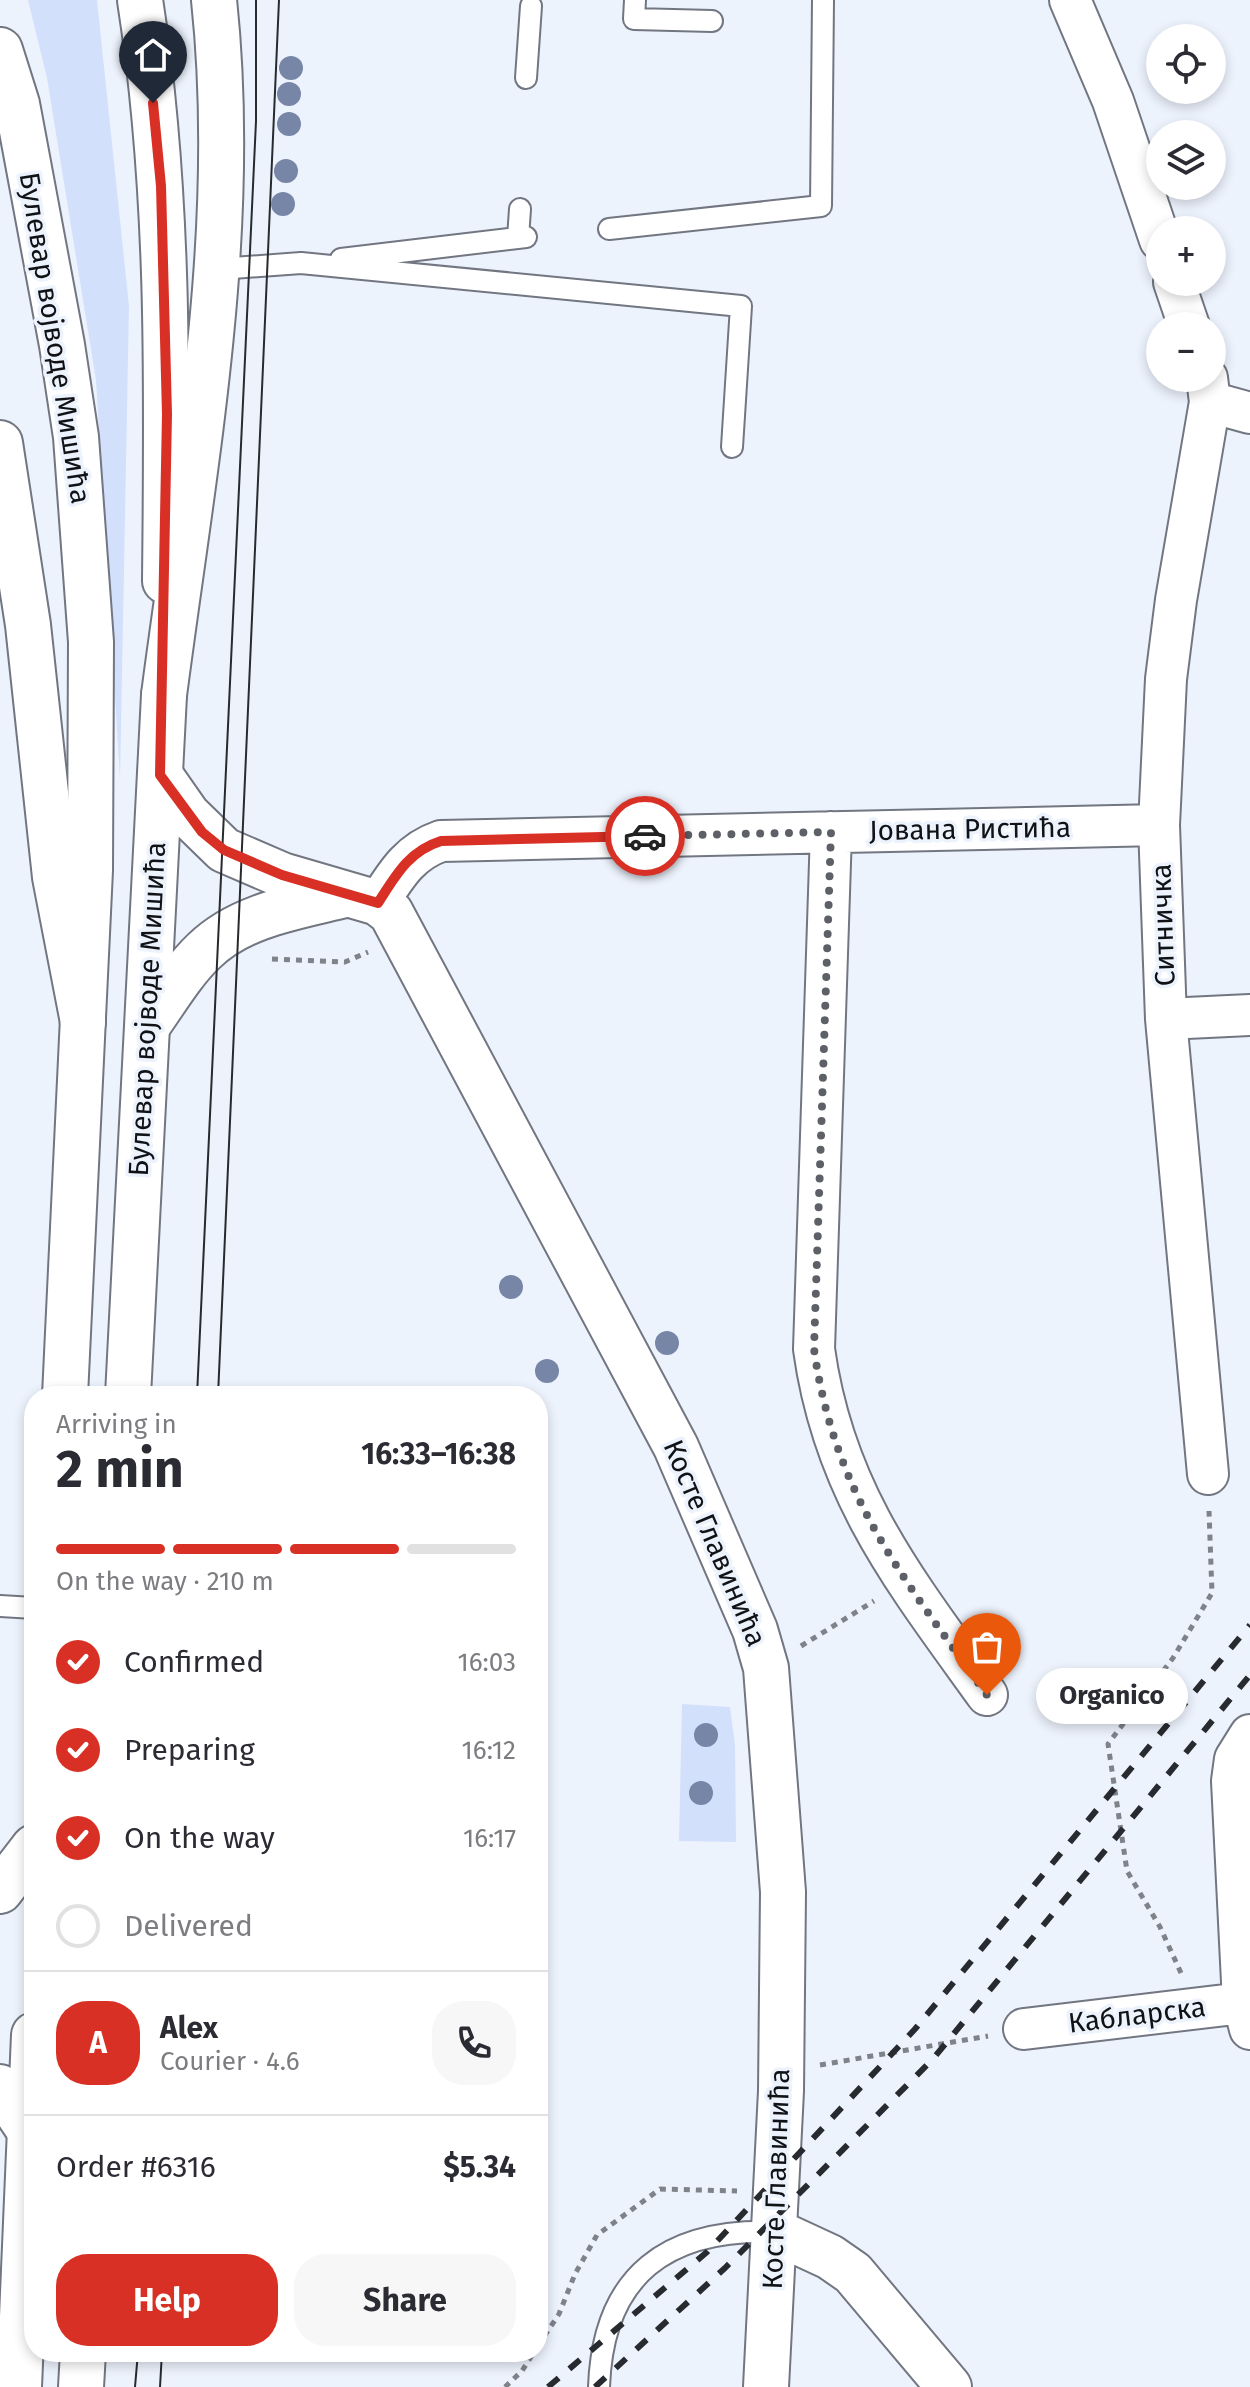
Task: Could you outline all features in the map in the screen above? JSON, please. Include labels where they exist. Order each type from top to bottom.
[{"type":"main road","name":"Булевар војводе Мишића","points":[[128,1386],[164,695],[165,297],[161,186],[140,0]]},
{"type":"main road","points":[[164,695],[219,269],[221,62],[214,0]]},
{"type":"main road","name":"Булевар војводе Мишића","points":[[0,50],[17,104],[62,345],[81,493],[94,721],[65,1386]]},
{"type":"main road","points":[[0,443],[28,625],[55,877],[83,1022]]},
{"type":"main road","name":"Косте Главинића","points":[[160,775],[202,832],[224,850],[282,875],[362,899],[391,913],[406,934],[676,1447],[759,1643],[772,1711],[783,1892],[776,2232],[766,2387]]},
{"type":"main road","points":[[148,1025],[182,977],[219,938],[239,926],[280,911],[362,899]]},
{"type":"main road","points":[[0,1891],[24,1860]]},
{"type":"main road","points":[[0,2087],[24,2123]]},
{"type":"main road","points":[[776,2232],[830,2257],[853,2273],[949,2387]]},
{"type":"main road","points":[[19,2387],[24,2258]]},
{"type":"main road","points":[[81,2387],[82,2362]]},
{"type":"street","points":[[1070,0],[1113,101],[1152,216]]},
{"type":"street","name":"Ситничка","points":[[1208,392],[1168,663],[1160,755],[1159,825],[1166,1019],[1208,1474]]},
{"type":"street","points":[[1212,392],[1250,413]]},
{"type":"street","name":"Јована Ристића","points":[[362,899],[423,847],[441,841],[1159,825]]},
{"type":"street","points":[[831,832],[814,1349],[820,1391],[832,1439],[858,1502],[905,1581],[987,1695]]},
{"type":"street","points":[[1166,1019],[1250,1015]]},
{"type":"street","points":[[1248,2011],[1232,1781],[1235,1759],[1250,1735]]},
{"type":"street","name":"Кабларска","points":[[1024,2029],[1197,2008],[1248,2011]]},
{"type":"lane","points":[[635,0],[634,19],[712,21]]},
{"type":"lane","points":[[609,229],[821,206],[823,0]]},
{"type":"lane","points":[[526,78],[531,6]]},
{"type":"lane","points":[[219,269],[522,238],[520,209]]},
{"type":"lane","points":[[301,263],[741,306],[732,447]]},
{"type":"lane","points":[[0,1606],[24,1607]]},
{"type":"lane","points":[[599,2387],[601,2360],[611,2318],[623,2294],[642,2269],[672,2248],[685,2243],[744,2231],[776,2232]]},
{"type":"path","points":[[1197,2008],[1160,1927],[1127,1871],[1108,1744],[1173,1658],[1212,1593],[1208,1474]]},
{"type":"path","points":[[791,1652],[875,1601]]},
{"type":"path","points":[[834,2063],[1024,2029]]},
{"type":"path","points":[[548,2331],[597,2235],[660,2189],[746,2191]]},
{"type":"path","points":[[505,2387],[528,2362]]},
{"type":"shaded area","points":[[28,0],[97,0],[129,306],[120,779],[96,380],[47,78]]},
{"type":"shaded area","points":[[682,1704],[730,1707],[735,1745],[736,1842],[679,1841]]},
{"type":"tram line","points":[[197,1386],[256,121],[256,0]]},
{"type":"tram line","points":[[218,1386],[279,0]]},
{"type":"tram line","points":[[135,2387],[137,2362]]},
{"type":"tram line","points":[[160,2387],[161,2362]]},
{"type":"railway","points":[[548,2387],[707,2252],[915,2029],[1250,1625]]},
{"type":"railway","points":[[595,2387],[725,2268],[932,2060],[1250,1675]]},
{"type":"way so far","points":[[645,836],[831,832],[814,1349],[820,1391],[832,1439],[858,1502],[905,1581],[987,1695]]},
{"type":"place","name":"Organico","points":[[987,1695]]},
{"type":"route","points":[[153,103],[161,186],[167,414],[164,695],[160,775],[202,832],[224,850],[282,875],[378,903],[404,863],[423,847],[441,841],[645,836]]}]
